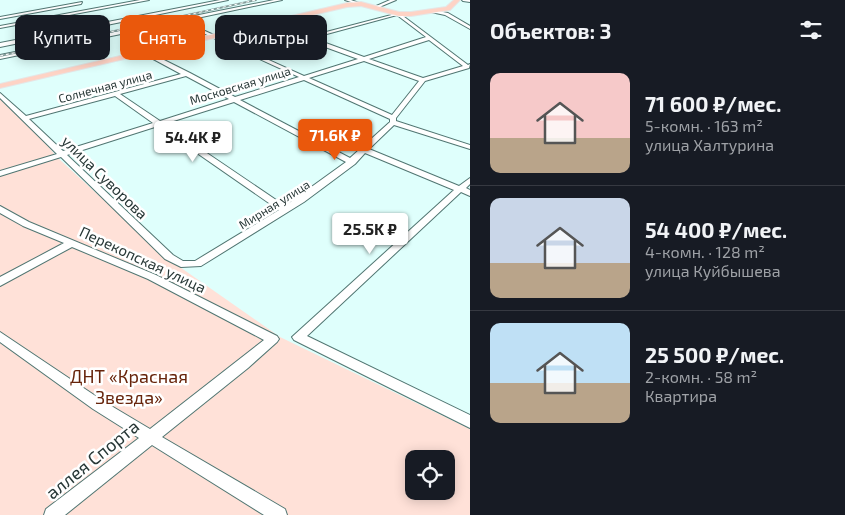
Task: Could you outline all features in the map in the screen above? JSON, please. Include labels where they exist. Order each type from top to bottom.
[{"type":"main road","points":[[306,15],[357,3],[397,14],[446,11],[457,0]]},
{"type":"main road","points":[[205,38],[215,36]]},
{"type":"main road","points":[[0,86],[120,59]]},
{"type":"street","points":[[66,0],[66,6]]},
{"type":"street","points":[[0,27],[147,0]]},
{"type":"street","points":[[110,23],[226,0]]},
{"type":"street","points":[[205,17],[280,0]]},
{"type":"street","points":[[347,0],[357,3]]},
{"type":"street","points":[[376,7],[394,0]]},
{"type":"street","points":[[464,0],[470,1]]},
{"type":"street","points":[[0,18],[81,3]]},
{"type":"street","points":[[66,6],[84,15]]},
{"type":"street","points":[[446,11],[470,28]]},
{"type":"street","points":[[327,33],[397,14],[469,67]]},
{"type":"street","points":[[205,32],[215,36]]},
{"type":"street","points":[[0,58],[120,34]]},
{"type":"street","name":"Московская улица","points":[[0,174],[234,98],[429,38]]},
{"type":"street","points":[[0,45],[15,42]]},
{"type":"street","points":[[327,45],[423,80],[469,67]]},
{"type":"street","points":[[160,60],[352,162]]},
{"type":"street","points":[[267,60],[393,120],[470,147]]},
{"type":"street","name":"Солнечная улица","points":[[27,118],[188,74]]},
{"type":"street","name":"Мирная улица","points":[[197,264],[319,189],[366,151],[393,120],[423,80]]},
{"type":"street","name":"улица Суворова","points":[[0,95],[27,118],[59,154],[169,257],[181,264],[197,264]]},
{"type":"street","points":[[116,95],[284,210]]},
{"type":"street","points":[[366,151],[470,193]]},
{"type":"street","points":[[470,180],[298,337],[470,422]]},
{"type":"street","name":"Перекопская улица","points":[[0,209],[26,224],[152,277],[273,338]]},
{"type":"street","points":[[0,282],[72,243]]},
{"type":"street","points":[[0,336],[90,400],[279,515]]},
{"type":"street","name":"аллея Спорта","points":[[52,515],[244,364],[273,338]]},
{"type":"green space","name":"ДНТ «Красная Звезда»","points":[[0,98],[25,119],[58,158],[167,258],[280,337],[470,429],[470,515],[0,515]]},
{"type":"railway","points":[[0,56],[256,0]]}]
